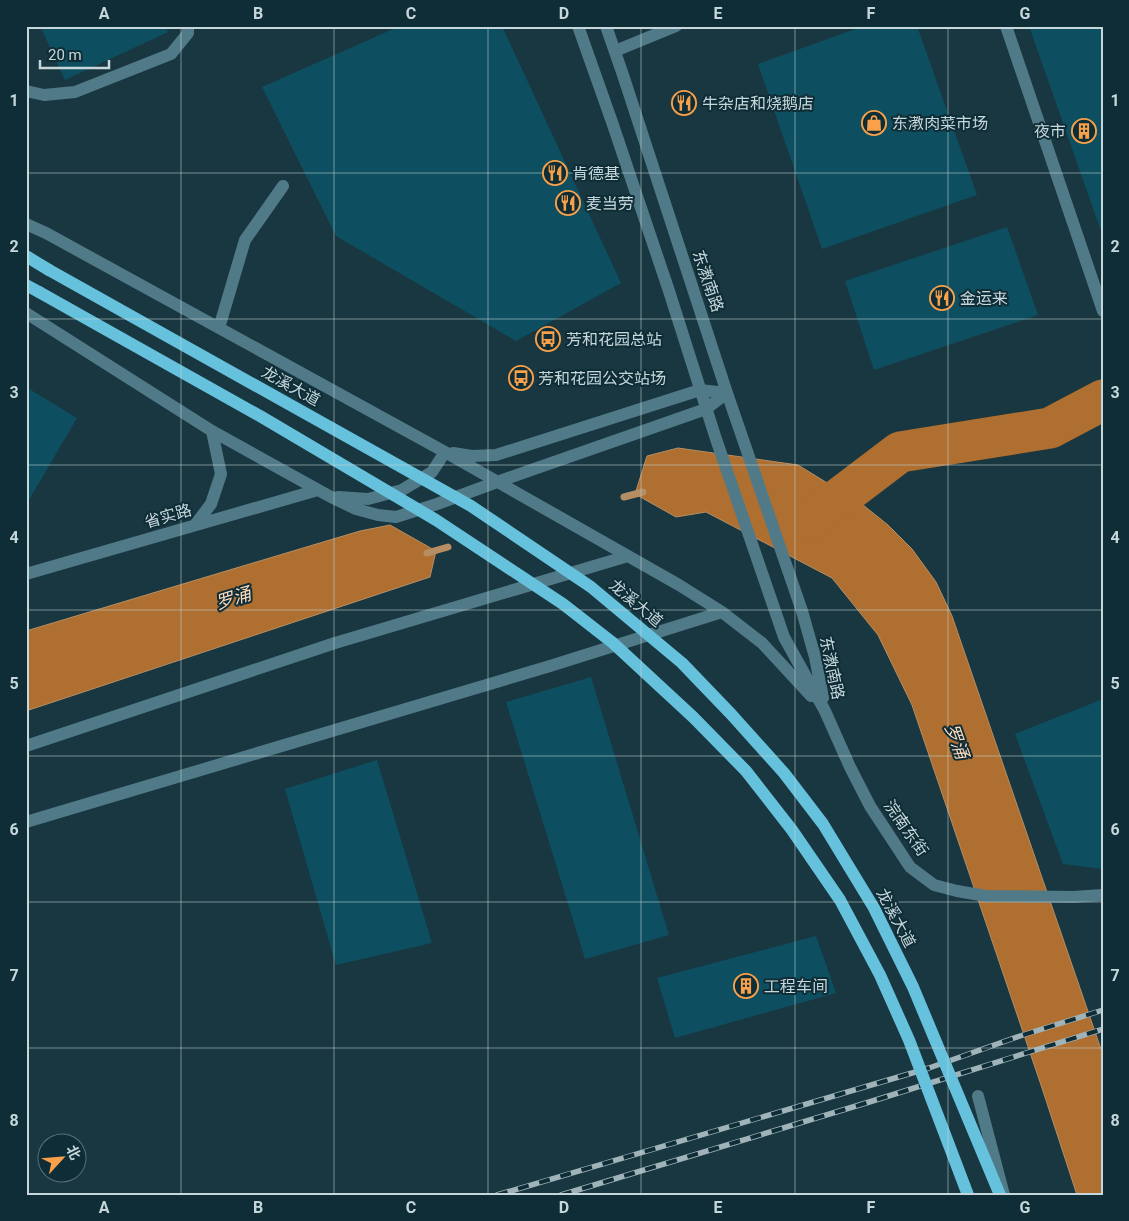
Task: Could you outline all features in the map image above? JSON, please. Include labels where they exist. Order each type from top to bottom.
[{"type":"main road","name":"龙溪大道","points":[[26,256],[471,506],[592,587],[682,663],[784,773],[823,824],[869,900],[913,987],[1000,1195]]},
{"type":"main road","points":[[26,285],[260,416],[436,520],[563,604],[613,643],[693,717],[746,771],[792,830],[840,900],[880,975],[909,1040],[968,1195]]},
{"type":"street","points":[[26,91],[44,95],[76,92],[171,54],[188,33],[188,26]]},
{"type":"street","name":"东漖南路","points":[[578,26],[669,291],[706,409],[784,637],[825,711]]},
{"type":"street","name":"东漖南路","points":[[606,26],[727,393],[802,611],[815,657],[825,711]]},
{"type":"street","points":[[615,51],[676,26]]},
{"type":"street","points":[[1006,26],[1103,311]]},
{"type":"street","points":[[218,328],[245,240],[283,186]]},
{"type":"street","points":[[26,224],[46,233],[445,452],[680,584],[722,612],[762,643],[825,711]]},
{"type":"street","points":[[26,313],[212,431],[331,497],[356,509],[378,515],[396,517],[437,504],[706,409],[727,393]]},
{"type":"street","points":[[445,452],[472,456],[496,455],[700,390],[727,393]]},
{"type":"street","points":[[195,525],[211,504],[221,474],[212,431]]},
{"type":"street","points":[[331,497],[368,499],[402,490],[432,472],[445,452]]},
{"type":"street","name":"省实路","points":[[26,574],[318,490]]},
{"type":"street","points":[[26,746],[334,643],[628,556]]},
{"type":"street","points":[[26,822],[550,666],[722,612]]},
{"type":"street","name":"浣南东街","points":[[825,711],[870,806],[910,867],[934,885],[986,896],[1073,897],[1103,895]]},
{"type":"street","points":[[978,1096],[1004,1195]]},
{"type":"water","points":[[678,448],[798,465],[863,505],[888,525],[912,549],[936,582],[952,616],[1103,1055],[1103,1195],[1077,1195],[912,705],[878,635],[832,578],[706,512],[676,517],[635,494],[647,456]]},
{"type":"water","points":[[390,525],[436,551],[430,577],[26,711],[26,631],[360,531]]},
{"type":"building","points":[[40,26],[165,26],[168,32],[65,80]]},
{"type":"building","points":[[400,26],[502,26],[621,283],[516,341],[336,236],[262,87]]},
{"type":"building","name":"东漖肉菜市场","points":[[864,26],[917,26],[977,195],[822,249],[758,64]]},
{"type":"building","name":"夜市","points":[[1029,26],[1103,26],[1103,234],[1102,234]]},
{"type":"building","name":"金运来","points":[[1007,227],[1038,315],[874,370],[845,281]]},
{"type":"building","points":[[26,387],[77,418],[26,505]]},
{"type":"building","points":[[591,677],[669,935],[585,959],[506,702]]},
{"type":"building","points":[[1103,699],[1103,869],[1063,864],[1015,734]]},
{"type":"building","points":[[377,760],[432,943],[336,965],[285,789]]},
{"type":"building","name":"工程车间","points":[[816,936],[836,993],[675,1038],[657,978]]},
{"type":"waterway","points":[[813,518],[900,452],[1050,428],[1103,400]]},
{"type":"waterway","name":"罗涌","points":[[624,497],[643,492]]},
{"type":"waterway","name":"罗涌","points":[[427,553],[448,547]]},
{"type":"railway","points":[[497,1195],[929,1068],[1020,1036],[1103,1010]]},
{"type":"railway","points":[[561,1195],[1103,1029]]},
{"type":"place","name":"牛杂店和烧鹅店","points":[[684,103]]},
{"type":"place","name":"东漖肉菜市场","points":[[874,123]]},
{"type":"place","name":"夜市","points":[[1084,131]]},
{"type":"place","name":"肯德基","points":[[555,173]]},
{"type":"place","name":"麦当劳","points":[[568,203]]},
{"type":"place","name":"金运来","points":[[942,298]]},
{"type":"place","name":"芳和花园总站","points":[[548,339]]},
{"type":"place","name":"芳和花园公交站场","points":[[521,378]]},
{"type":"place","name":"工程车间","points":[[746,986]]}]
